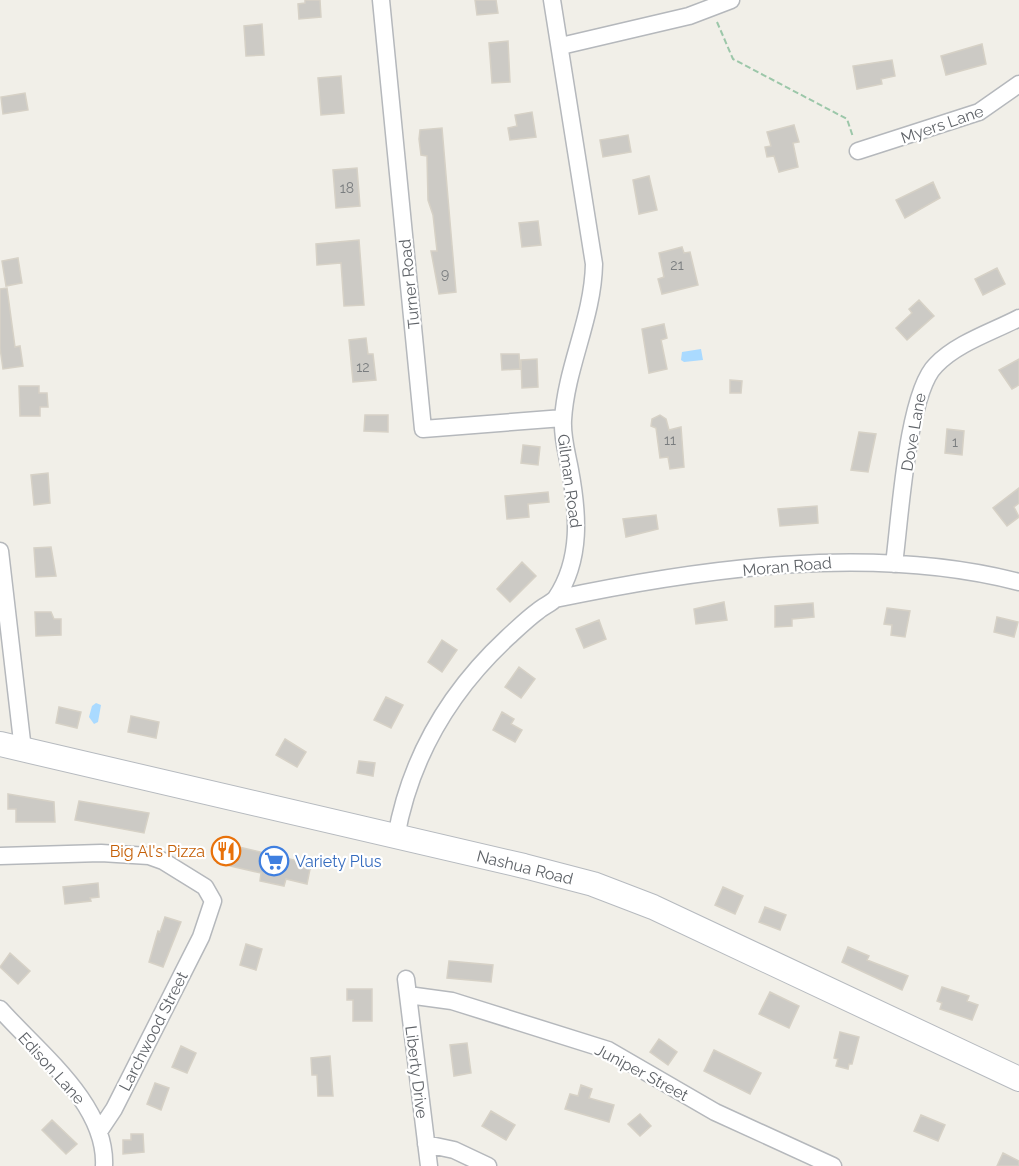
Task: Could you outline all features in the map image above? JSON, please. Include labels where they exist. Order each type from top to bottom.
[{"type":"main road","name":"Nashua Road","points":[[11,747],[524,866],[624,896],[684,921],[1019,1079]]},
{"type":"street","name":"Turner Road","points":[[381,0],[423,429],[563,418]]},
{"type":"street","name":"Gilman Road","points":[[396,837],[407,788],[425,745],[458,690],[506,638],[555,599],[573,559],[578,535],[564,443],[563,418],[572,363],[592,293],[594,264],[552,0]]},
{"type":"street","points":[[561,46],[714,8],[732,0]]},
{"type":"street","name":"Myers Lane","points":[[858,151],[979,112],[1019,84]]},
{"type":"street","name":"Dove Lane","points":[[894,564],[915,409],[923,382],[946,356],[1019,318]]},
{"type":"street","points":[[0,551],[11,747]]},
{"type":"street","name":"Moran Road","points":[[555,599],[704,574],[848,561],[894,564],[1019,582]]},
{"type":"street","name":"Larchwood Street","points":[[0,856],[89,853],[149,856],[163,861],[199,884],[211,896],[213,906],[201,937],[114,1109],[100,1130]]},
{"type":"street","name":"Liberty Drive","points":[[407,987],[429,1166]]},
{"type":"street","name":"Juniper Street","points":[[407,987],[583,1041],[629,1061],[715,1112],[833,1166]]},
{"type":"street","name":"Edison Lane","points":[[0,1009],[77,1093],[100,1130]]},
{"type":"street","points":[[100,1130],[104,1166]]},
{"type":"street","points":[[426,1144],[454,1150],[488,1166]]},
{"type":"path","points":[[714,8],[733,59],[847,119],[858,151]]},
{"type":"water","points":[[701,349],[703,360],[684,362],[681,360],[682,352]]},
{"type":"water","points":[[96,703],[101,705],[98,722],[94,724],[89,717],[92,706]]},
{"type":"building","points":[[305,0],[320,0],[321,17],[299,19],[298,4],[305,3]]},
{"type":"building","points":[[475,0],[496,0],[498,13],[477,15]]},
{"type":"building","points":[[262,24],[264,55],[246,56],[244,26]]},
{"type":"building","points":[[508,41],[510,82],[492,83],[489,43]]},
{"type":"building","points":[[982,44],[986,64],[946,75],[941,56]]},
{"type":"building","points":[[892,60],[895,76],[881,79],[882,84],[857,89],[853,66]]},
{"type":"building","points":[[341,76],[344,113],[321,115],[318,78]]},
{"type":"building","points":[[25,93],[28,110],[3,114],[1,97]]},
{"type":"building","points":[[532,112],[536,137],[510,140],[508,128],[517,126],[515,115]]},
{"type":"building","points":[[794,125],[799,142],[793,143],[798,167],[779,172],[774,156],[767,157],[765,147],[771,146],[767,132]]},
{"type":"building","points":[[442,128],[456,292],[439,294],[431,251],[437,251],[433,215],[428,200],[427,156],[421,155],[419,139],[420,130]]},
{"type":"building","points":[[628,135],[631,152],[603,157],[600,140]]},
{"type":"building","points":[[357,168],[360,206],[336,208],[333,170]]},
{"type":"building","points":[[649,176],[657,210],[639,214],[633,180]]},
{"type":"building","points":[[933,182],[940,198],[905,218],[896,200]]},
{"type":"building","points":[[538,221],[541,245],[522,247],[519,223]]},
{"type":"building","points":[[359,240],[364,305],[344,306],[341,263],[317,265],[316,244]]},
{"type":"building","points":[[682,247],[684,253],[690,252],[698,285],[662,294],[658,279],[664,277],[659,253]]},
{"type":"building","points":[[18,258],[22,283],[6,286],[2,261]]},
{"type":"building","points":[[997,268],[1005,284],[983,295],[975,279]]},
{"type":"building","points":[[7,288],[15,347],[20,346],[23,366],[3,369],[0,348],[0,289]]},
{"type":"building","points":[[919,300],[934,316],[907,340],[896,328],[912,313],[909,309]]},
{"type":"building","points":[[664,324],[667,338],[661,340],[667,369],[649,373],[642,329]]},
{"type":"building","points":[[366,338],[368,354],[373,354],[376,380],[353,382],[349,340]]},
{"type":"building","points":[[501,354],[519,354],[520,369],[502,370]]},
{"type":"building","points":[[537,359],[538,387],[522,388],[521,360]]},
{"type":"building","points":[[1019,359],[1019,385],[1012,389],[999,370]]},
{"type":"building","points":[[730,380],[742,381],[741,393],[730,393]]},
{"type":"building","points":[[19,386],[39,386],[39,393],[47,393],[48,407],[40,407],[40,416],[20,416]]},
{"type":"building","points":[[365,415],[388,415],[388,432],[364,431]]},
{"type":"building","points":[[660,415],[666,419],[669,430],[681,427],[684,467],[670,469],[668,457],[660,458],[656,428],[651,426],[652,419]]},
{"type":"building","points":[[947,429],[964,431],[962,455],[945,453]]},
{"type":"building","points":[[859,432],[876,434],[868,472],[851,470]]},
{"type":"building","points":[[523,445],[540,447],[538,465],[521,463]]},
{"type":"building","points":[[48,473],[50,503],[34,505],[31,475]]},
{"type":"building","points":[[1019,488],[1019,503],[1014,507],[1019,517],[1007,526],[993,508]]},
{"type":"building","points":[[548,492],[549,502],[528,504],[529,517],[507,519],[505,496]]},
{"type":"building","points":[[817,506],[818,523],[780,526],[778,509]]},
{"type":"building","points":[[656,515],[658,529],[626,537],[623,519]]},
{"type":"building","points":[[51,547],[56,576],[36,577],[34,548]]},
{"type":"building","points":[[522,562],[536,576],[510,602],[497,589]]},
{"type":"building","points":[[724,602],[727,620],[696,624],[694,609]]},
{"type":"building","points":[[813,603],[814,617],[792,619],[792,626],[775,627],[775,606]]},
{"type":"building","points":[[887,608],[910,611],[905,637],[891,635],[892,625],[884,624]]},
{"type":"building","points":[[35,612],[51,612],[54,619],[61,619],[61,635],[36,636]]},
{"type":"building","points":[[997,617],[1018,622],[1014,637],[994,632]]},
{"type":"building","points":[[599,620],[606,639],[584,648],[576,629]]},
{"type":"building","points":[[442,640],[457,650],[442,672],[428,662]]},
{"type":"building","points":[[519,667],[535,679],[521,698],[505,687]]},
{"type":"building","points":[[386,697],[403,705],[391,728],[374,720]]},
{"type":"building","points":[[59,707],[81,712],[77,728],[56,723]]},
{"type":"building","points":[[502,712],[514,719],[511,724],[522,730],[515,742],[493,730]]},
{"type":"building","points":[[131,716],[159,722],[156,738],[128,732]]},
{"type":"building","points":[[285,739],[306,752],[297,767],[276,755]]},
{"type":"building","points":[[359,761],[375,763],[373,776],[357,773]]},
{"type":"building","points":[[8,794],[54,802],[55,822],[16,822],[16,809],[8,809]]},
{"type":"building","points":[[79,801],[149,813],[144,833],[75,820]]},
{"type":"building","points":[[222,843],[311,864],[307,884],[286,879],[284,886],[260,881],[261,873],[217,863]]},
{"type":"building","points":[[98,883],[99,897],[90,898],[91,901],[65,904],[63,887]]},
{"type":"building","points":[[723,887],[743,896],[735,914],[715,905]]},
{"type":"building","points":[[765,907],[786,915],[780,930],[759,922]]},
{"type":"building","points":[[165,917],[181,922],[163,967],[149,962],[158,931],[160,932]]},
{"type":"building","points":[[246,944],[262,949],[256,970],[240,965]]},
{"type":"building","points":[[848,947],[869,956],[867,960],[908,976],[902,990],[842,962]]},
{"type":"building","points":[[10,953],[30,971],[18,984],[0,967]]},
{"type":"building","points":[[449,961],[493,965],[491,982],[447,978]]},
{"type":"building","points":[[942,987],[969,996],[967,1001],[978,1005],[972,1020],[940,1009],[942,1003],[937,1001]]},
{"type":"building","points":[[347,989],[372,989],[372,1021],[353,1021],[353,1000],[347,1000]]},
{"type":"building","points":[[770,992],[799,1006],[789,1028],[759,1014]]},
{"type":"building","points":[[840,1032],[859,1037],[852,1064],[849,1064],[848,1069],[836,1066],[838,1059],[834,1058]]},
{"type":"building","points":[[659,1039],[677,1052],[668,1065],[650,1052]]},
{"type":"building","points":[[467,1043],[471,1073],[454,1076],[450,1045]]},
{"type":"building","points":[[181,1046],[196,1053],[187,1073],[172,1067]]},
{"type":"building","points":[[714,1050],[761,1073],[750,1094],[704,1071]]},
{"type":"building","points":[[330,1056],[333,1096],[318,1096],[317,1075],[312,1075],[311,1058]]},
{"type":"building","points":[[155,1083],[169,1088],[161,1110],[147,1104]]},
{"type":"building","points":[[581,1085],[592,1089],[589,1098],[614,1105],[609,1122],[565,1109],[570,1094],[578,1096]]},
{"type":"building","points":[[491,1111],[515,1125],[506,1140],[482,1126]]},
{"type":"building","points":[[640,1114],[651,1126],[640,1136],[628,1124]]},
{"type":"building","points":[[921,1115],[945,1125],[938,1141],[914,1131]]},
{"type":"building","points":[[52,1120],[77,1144],[66,1154],[42,1130]]},
{"type":"building","points":[[131,1134],[143,1134],[144,1152],[123,1154],[123,1140],[131,1140]]},
{"type":"building","points":[[1003,1153],[1019,1161],[1019,1166],[997,1166]]},
{"type":"place","name":"Big Al's Pizza","points":[[226,851]]},
{"type":"place","name":"Variety Plus","points":[[274,861]]}]
